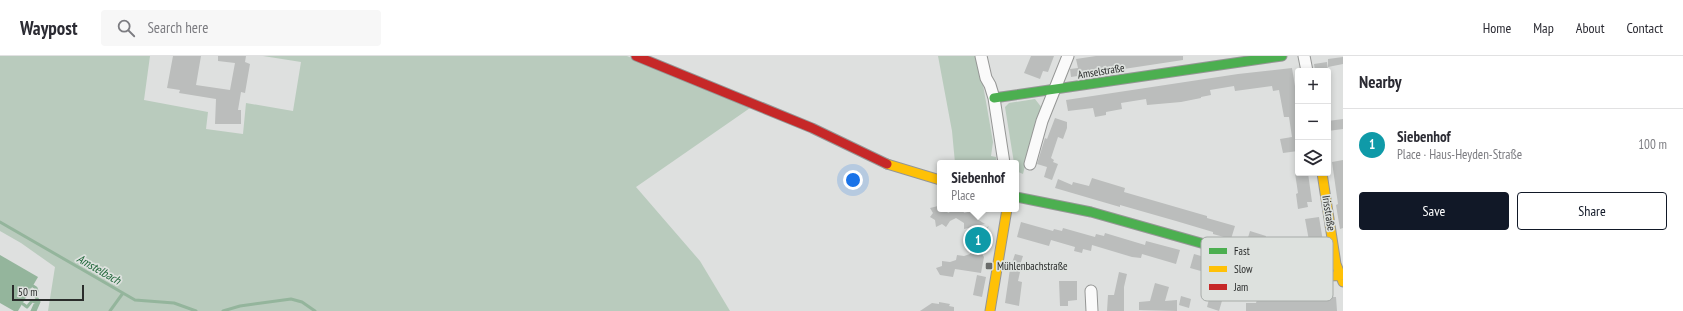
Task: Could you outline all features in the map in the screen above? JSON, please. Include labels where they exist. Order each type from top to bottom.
[{"type":"street","points":[[636,56],[812,128],[881,162],[937,179]]},
{"type":"street","points":[[981,56],[986,78],[994,98],[1004,160]]},
{"type":"street","points":[[1030,164],[1042,121],[1068,56]]},
{"type":"street","name":"Amselstraße","points":[[994,98],[1282,56]]},
{"type":"street","points":[[1304,56],[1306,68]]},
{"type":"street","name":"Irisstraße","points":[[1322,176],[1332,237]]},
{"type":"street","points":[[1019,198],[1077,209],[1121,220],[1201,243]]},
{"type":"street","points":[[990,311],[1006,212]]},
{"type":"street","name":"Irisstraße","points":[[1333,244],[1336,264],[1342,278]]},
{"type":"street","points":[[1091,292],[1092,311]]},
{"type":"shaded area","points":[[0,56],[150,56],[144,100],[208,112],[206,129],[243,134],[246,103],[293,111],[301,62],[263,56],[627,56],[750,108],[636,187],[700,261],[730,311],[48,311],[55,267],[21,243],[0,231]]},
{"type":"shaded area","points":[[938,56],[978,56],[993,142],[991,156],[996,157],[996,160],[955,160],[952,131]]},
{"type":"shaded area","points":[[1035,99],[1042,108],[1034,130],[1023,174],[1019,172],[1019,160],[1014,160],[1005,107],[1009,103]]},
{"type":"shaded area","points":[[0,255],[38,277],[18,311],[14,311],[0,303]]},
{"type":"building","points":[[173,56],[201,56],[196,85],[230,90],[235,63],[218,61],[218,56],[246,56],[245,62],[250,64],[245,93],[241,92],[238,110],[241,110],[241,124],[215,124],[216,99],[179,93],[180,90],[167,88]]},
{"type":"building","points":[[1031,56],[1054,56],[1048,72],[1043,71],[1040,79],[1024,73]]},
{"type":"building","points":[[1096,56],[1183,56],[1183,60],[1071,77],[1070,69],[1078,68],[1076,59]]},
{"type":"building","points":[[1343,57],[1343,64],[1328,67],[1328,59]]},
{"type":"building","points":[[1327,62],[1328,68],[1315,68],[1314,64]]},
{"type":"building","points":[[1292,68],[1295,86],[1295,151],[1283,153],[1280,139],[1292,137],[1289,117],[1284,117],[1279,90],[1273,91],[1272,86],[1235,91],[1234,86],[1210,90],[1211,95],[1181,102],[1147,105],[1146,99],[1121,103],[1122,109],[1106,112],[1106,115],[1095,117],[1093,108],[1068,111],[1066,100],[1238,74]]},
{"type":"building","points":[[1055,118],[1067,122],[1067,128],[1063,139],[1058,137],[1051,158],[1054,160],[1053,162],[1058,164],[1052,180],[1044,177],[1047,167],[1037,164],[1045,138],[1047,139]]},
{"type":"building","points":[[1343,119],[1343,129],[1331,131],[1331,121]]},
{"type":"building","points":[[1343,160],[1343,228],[1340,229],[1332,162]]},
{"type":"building","points":[[1295,176],[1308,176],[1312,202],[1307,202],[1308,207],[1298,209],[1296,194],[1298,193]]},
{"type":"building","points":[[1092,178],[1125,188],[1124,192],[1207,216],[1207,218],[1235,226],[1232,237],[1224,237],[1213,234],[1213,232],[1176,221],[1120,205],[1120,207],[1055,188],[1058,179],[1072,185],[1073,182],[1089,186]]},
{"type":"building","points":[[937,206],[937,212],[972,212],[978,216],[977,219],[985,224],[964,229],[964,223],[956,218],[950,221],[946,227],[942,224],[936,227],[935,220],[930,217],[933,213],[930,208]]},
{"type":"building","points":[[1319,217],[1322,237],[1308,237],[1305,219]]},
{"type":"building","points":[[1021,222],[1053,231],[1054,229],[1062,231],[1063,228],[1095,237],[1096,234],[1104,236],[1105,233],[1145,245],[1146,241],[1180,250],[1176,264],[1142,254],[1141,258],[1132,257],[1092,245],[1091,251],[1083,249],[1082,253],[1074,251],[1075,247],[1051,240],[1049,246],[1017,237]]},
{"type":"building","points":[[989,226],[982,238],[987,239],[985,248],[980,251],[984,257],[981,273],[955,269],[953,277],[940,275],[936,268],[942,266],[942,261],[950,262],[956,260],[957,255],[964,256],[970,254],[972,245],[967,241]]},
{"type":"building","points":[[1250,231],[1266,236],[1266,237],[1248,237]]},
{"type":"building","points":[[1015,254],[1023,256],[1018,271],[1020,272],[1018,281],[1022,282],[1019,306],[1005,303],[1010,269]]},
{"type":"building","points":[[1194,254],[1201,256],[1201,271],[1190,268]]},
{"type":"building","points":[[1119,272],[1127,274],[1124,287],[1124,311],[1107,311],[1108,295],[1114,295]]},
{"type":"building","points":[[977,275],[986,277],[982,297],[973,295]]},
{"type":"building","points":[[1059,281],[1077,281],[1077,300],[1068,301],[1068,306],[1060,306]]},
{"type":"building","points":[[1155,283],[1169,287],[1165,301],[1177,300],[1177,311],[1139,310],[1139,302],[1150,301]]},
{"type":"building","points":[[1181,296],[1191,299],[1189,308],[1179,305]]},
{"type":"building","points":[[1333,297],[1336,297],[1337,311],[1246,311],[1246,303],[1256,303],[1257,301],[1333,301]]},
{"type":"building","points":[[1208,301],[1222,301],[1219,311],[1207,307]]},
{"type":"building","points":[[939,302],[950,304],[949,306],[954,307],[954,311],[920,311],[932,303],[939,304]]},
{"type":"waterway","name":"Amstelbach","points":[[0,222],[135,300],[174,303],[196,311]]},
{"type":"waterway","points":[[33,286],[36,288],[37,291],[35,295],[39,302],[35,311]]},
{"type":"waterway","points":[[110,311],[123,293]]},
{"type":"waterway","name":"Amstelbach","points":[[223,311],[240,306],[291,299],[302,302],[315,311]]},
{"type":"waterway","points":[[23,304],[27,307],[32,301],[36,302],[32,311]]},
{"type":"traffic: fast","points":[[994,98],[1282,56]]},
{"type":"traffic: fast","points":[[1019,198],[1091,212],[1201,243]]},
{"type":"traffic: slow","points":[[887,164],[937,179]]},
{"type":"traffic: slow","points":[[1322,176],[1332,237]]},
{"type":"traffic: slow","points":[[990,311],[1006,212]]},
{"type":"traffic: slow","points":[[1333,244],[1336,264],[1343,282]]},
{"type":"traffic: slow","points":[[1333,276],[1343,275]]},
{"type":"traffic: jam","points":[[636,56],[812,128],[887,164]]},
{"type":"place","name":"Siebenhof","points":[[978,240]]},
{"type":"place","name":"Mühlenbachstraße","points":[[989,266]]}]
